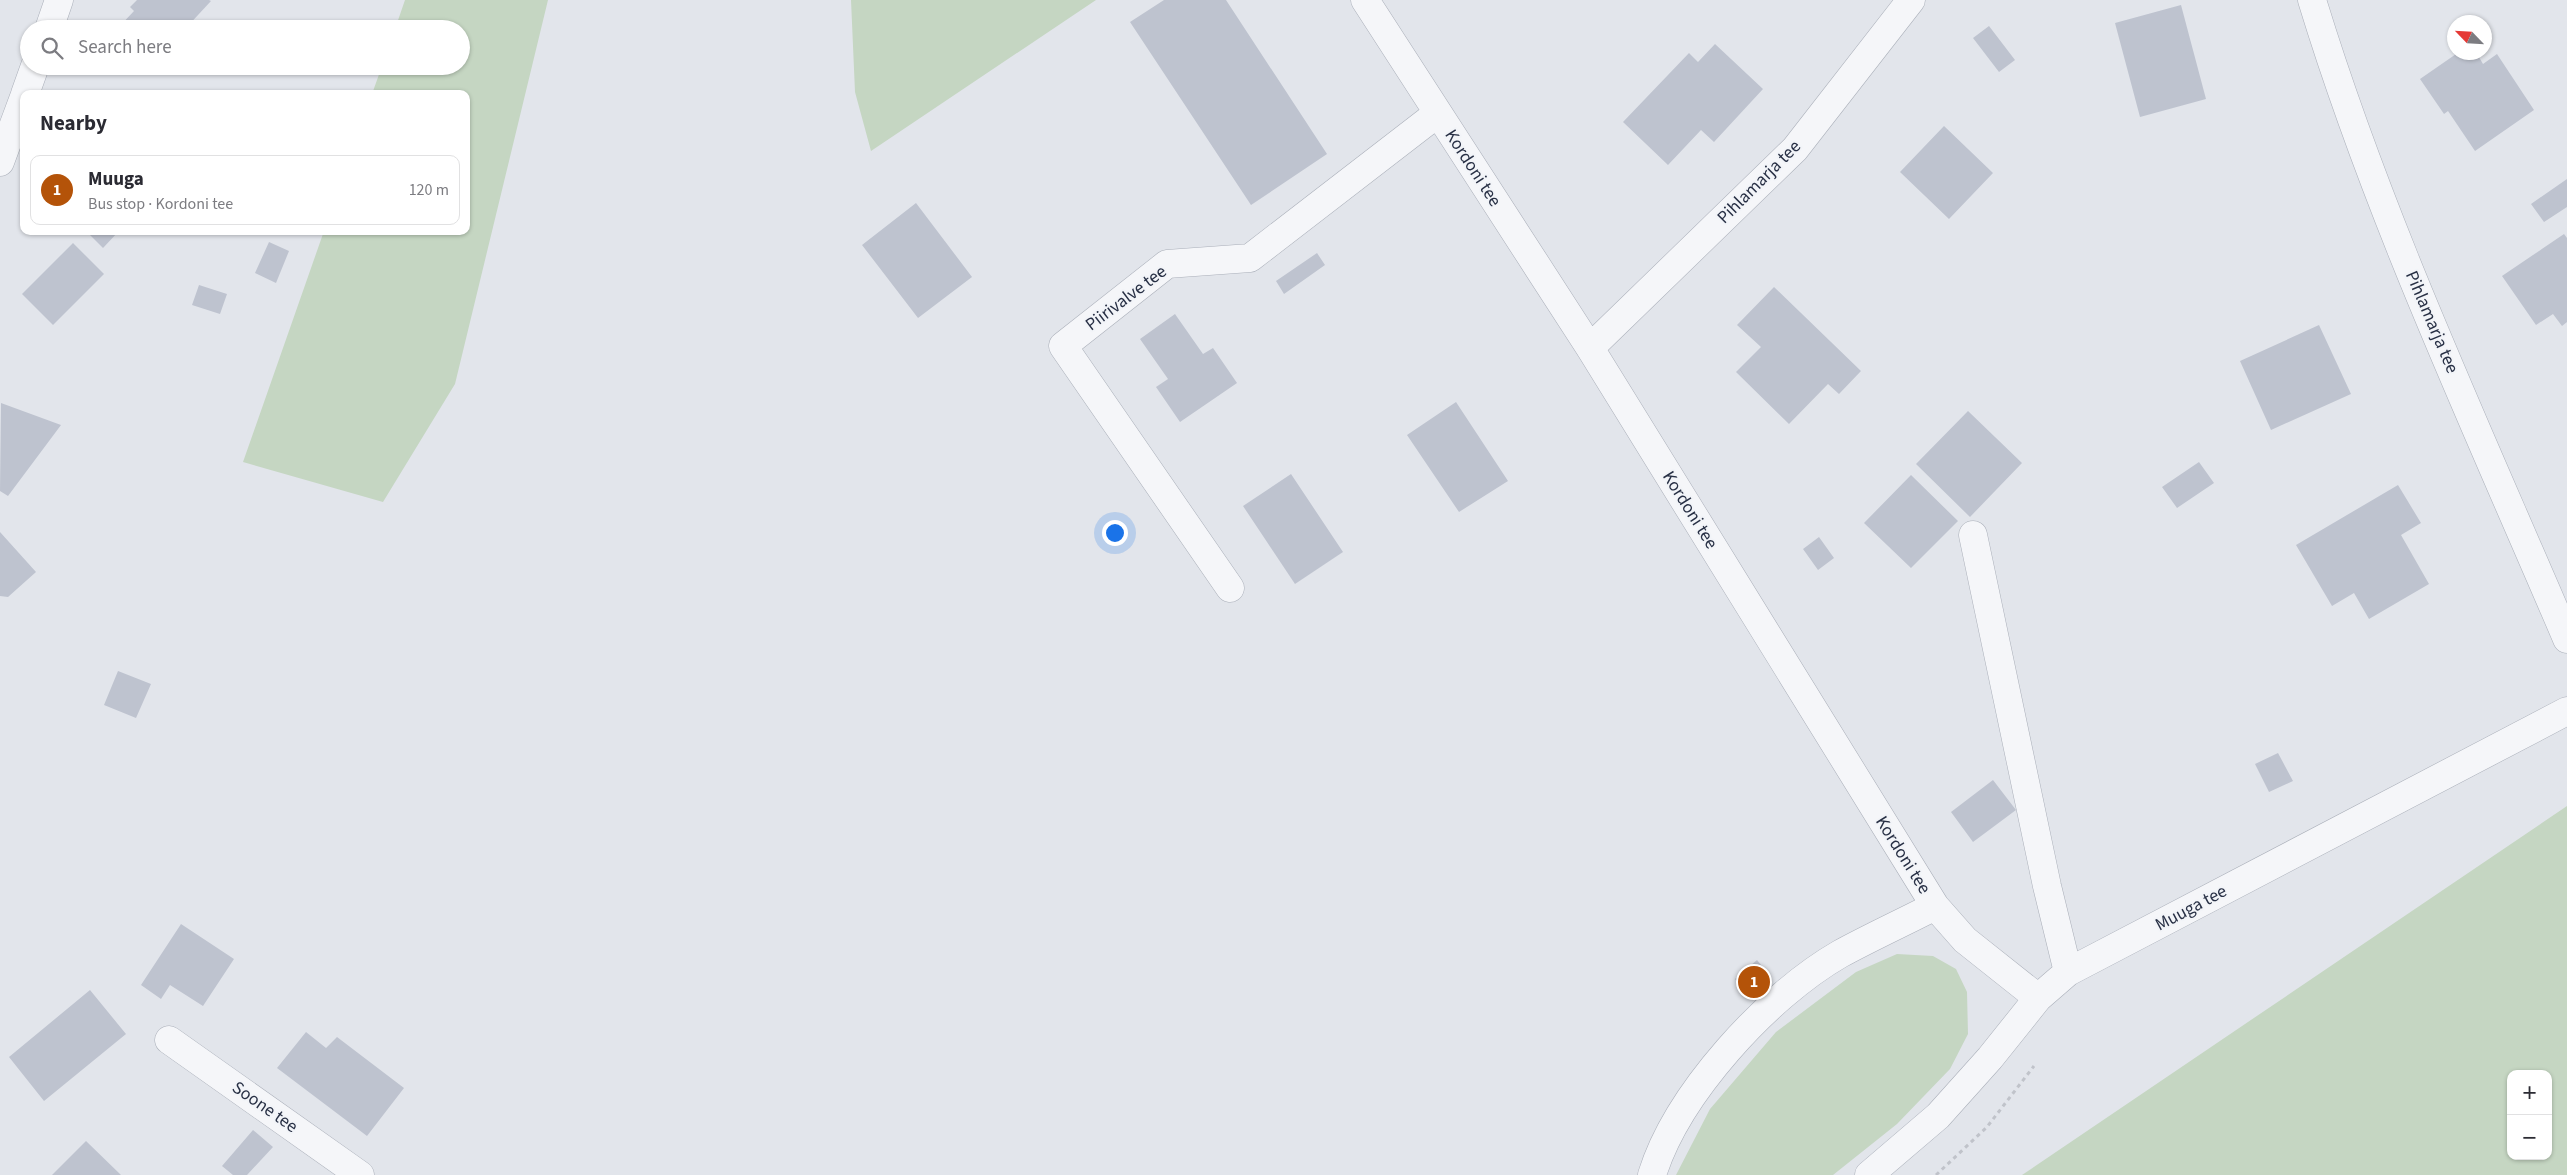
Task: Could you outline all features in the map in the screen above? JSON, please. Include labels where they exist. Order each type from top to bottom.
[{"type":"street","points":[[52,20],[59,0]]},
{"type":"street","name":"Kordoni tee","points":[[1365,0],[1590,348],[1935,906],[1966,940],[2038,998]]},
{"type":"street","name":"Pihlamarja tee","points":[[1590,348],[1794,149],[1911,0]]},
{"type":"street","name":"Pihlamarja tee","points":[[2312,0],[2335,74],[2421,299],[2567,639]]},
{"type":"street","points":[[26,90],[32,75]]},
{"type":"street","points":[[0,162],[20,106]]},
{"type":"street","name":"Piirivalve tee","points":[[1230,588],[1063,346],[1167,264],[1250,258],[1438,113]]},
{"type":"street","points":[[1973,535],[2046,886],[2068,972]]},
{"type":"street","name":"Muuga tee","points":[[1869,1175],[1938,1116],[1990,1058],[2038,998],[2068,972],[2567,712]]},
{"type":"street","points":[[1652,1175],[1657,1158],[1683,1110],[1725,1055],[1774,1002],[1839,955],[1935,906]]},
{"type":"street","name":"Soone tee","points":[[170,1040],[360,1175]]},
{"type":"path","points":[[1936,1175],[1988,1127],[2039,1060]]},
{"type":"green space","points":[[405,0],[548,0],[455,384],[383,502],[243,462],[323,235],[470,235],[470,90],[373,90],[379,75],[470,75],[470,20],[398,20]]},
{"type":"green space","points":[[851,0],[1096,0],[871,151],[855,92]]},
{"type":"green space","points":[[2567,806],[2567,1175],[2022,1175]]},
{"type":"green space","points":[[1897,954],[1933,956],[1956,969],[1967,992],[1968,1034],[1950,1069],[1897,1124],[1833,1175],[1676,1175],[1710,1109],[1776,1032],[1856,972]]},
{"type":"building","points":[[137,0],[211,1],[193,20],[126,20],[134,11],[130,7]]},
{"type":"building","points":[[1164,0],[1226,0],[1327,154],[1251,205],[1130,22]]},
{"type":"building","points":[[2181,5],[2206,99],[2140,117],[2115,23]]},
{"type":"building","points":[[1989,26],[2015,60],[1999,72],[1973,38]]},
{"type":"building","points":[[1715,44],[1763,89],[1714,142],[1701,130],[1668,165],[1623,122],[1689,53],[1698,62]]},
{"type":"building","points":[[2497,54],[2534,110],[2475,151],[2448,111],[2444,114],[2420,79],[2447,60],[2481,60],[2483,64],[2492,60],[2492,58]]},
{"type":"building","points":[[1944,126],[1993,173],[1949,219],[1900,172]]},
{"type":"building","points":[[2567,179],[2567,207],[2544,222],[2531,204]]},
{"type":"building","points":[[916,203],[972,277],[918,318],[862,245]]},
{"type":"building","points":[[2564,234],[2567,238],[2567,322],[2562,326],[2553,314],[2536,325],[2502,276]]},
{"type":"building","points":[[90,235],[115,235],[103,248]]},
{"type":"building","points":[[269,242],[289,251],[276,283],[255,273]]},
{"type":"building","points":[[73,243],[104,274],[53,325],[22,294]]},
{"type":"building","points":[[1317,253],[1325,265],[1284,294],[1276,281]]},
{"type":"building","points":[[199,285],[227,294],[220,314],[192,305]]},
{"type":"building","points":[[1774,287],[1861,371],[1839,394],[1828,384],[1789,424],[1736,372],[1761,347],[1737,325]]},
{"type":"building","points":[[1175,314],[1203,354],[1213,348],[1237,383],[1180,422],[1156,387],[1168,379],[1140,339]]},
{"type":"building","points":[[2319,325],[2351,394],[2271,430],[2240,361]]},
{"type":"building","points":[[1456,402],[1508,481],[1459,512],[1407,435]]},
{"type":"building","points":[[1,403],[61,425],[8,496],[0,491]]},
{"type":"building","points":[[1968,411],[2022,463],[1970,517],[1916,464]]},
{"type":"building","points":[[2199,462],[2214,483],[2177,508],[2162,487]]},
{"type":"building","points":[[1291,474],[1343,552],[1295,584],[1243,506]]},
{"type":"building","points":[[1911,475],[1958,521],[1911,568],[1864,523]]},
{"type":"building","points":[[2398,485],[2421,523],[2401,535],[2429,584],[2369,619],[2354,593],[2332,606],[2296,545]]},
{"type":"building","points":[[0,532],[36,572],[8,597],[0,596]]},
{"type":"building","points":[[1819,537],[1834,558],[1818,570],[1803,549]]},
{"type":"building","points":[[118,671],[151,684],[136,718],[104,705]]},
{"type":"building","points":[[2278,753],[2293,781],[2269,792],[2255,764]]},
{"type":"building","points":[[1993,780],[2016,810],[1973,842],[1951,812]]},
{"type":"building","points":[[181,924],[234,959],[203,1006],[170,985],[161,999],[141,985]]},
{"type":"building","points":[[1757,960],[1766,971],[1744,989],[1735,979]]},
{"type":"building","points":[[90,990],[126,1034],[44,1101],[9,1057]]},
{"type":"building","points":[[306,1032],[326,1048],[337,1037],[404,1088],[367,1136],[277,1068]]},
{"type":"building","points":[[253,1130],[273,1147],[247,1175],[233,1175],[222,1166]]},
{"type":"building","points":[[86,1141],[121,1175],[52,1175]]},
{"type":"place","name":"Muuga","points":[[1754,982]]}]
